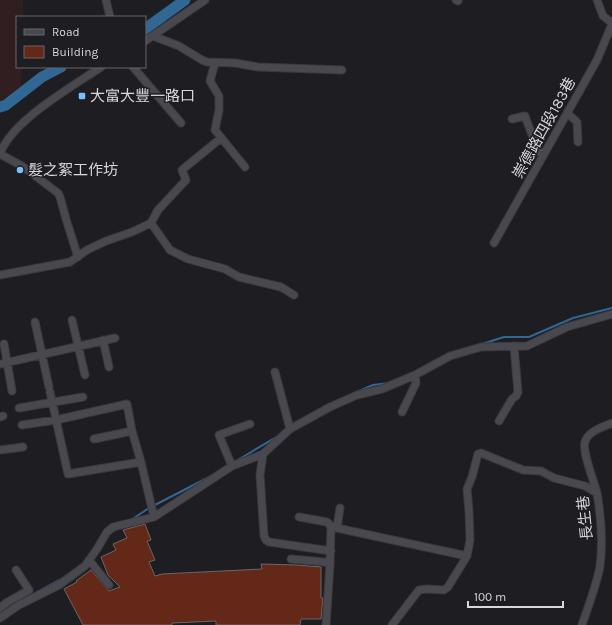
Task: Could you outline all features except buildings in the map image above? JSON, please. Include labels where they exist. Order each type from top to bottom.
[{"type":"street","points":[[106,0],[110,16]]},
{"type":"street","points":[[146,40],[204,0]]},
{"type":"street","points":[[597,0],[603,16],[612,24]]},
{"type":"street","name":"崇德路四段183巷","points":[[494,243],[597,60],[612,24]]},
{"type":"street","points":[[153,36],[179,46],[202,60],[215,63],[235,63],[258,67],[342,70]]},
{"type":"street","points":[[215,63],[210,81],[219,96],[219,110],[215,130],[245,167]]},
{"type":"street","points":[[78,257],[58,193],[22,166],[0,154],[2,147],[9,136],[30,116],[100,68]]},
{"type":"street","points":[[134,68],[181,123]]},
{"type":"street","points":[[567,113],[577,122],[578,142]]},
{"type":"street","points":[[512,119],[525,116],[538,151],[544,154]]},
{"type":"street","points":[[0,275],[70,262],[87,250],[106,240],[132,232],[151,223],[158,210],[186,180],[182,170],[221,138]]},
{"type":"street","points":[[151,223],[170,250],[188,259],[225,268],[239,277],[281,287],[294,295]]},
{"type":"street","points":[[0,618],[19,605],[59,585],[85,566],[107,532],[113,527],[154,517],[232,466],[263,454],[290,429],[330,407],[357,395],[382,389],[415,375],[450,356],[481,347],[528,346],[567,327],[612,314]]},
{"type":"street","points":[[72,320],[84,375]]},
{"type":"street","points":[[35,322],[51,402],[68,474],[142,462]]},
{"type":"street","points":[[4,363],[115,338]]},
{"type":"street","points":[[103,340],[109,367]]},
{"type":"street","points":[[4,344],[4,363],[12,391]]},
{"type":"street","points":[[499,421],[518,392],[514,346]]},
{"type":"street","points":[[275,372],[290,429]]},
{"type":"street","points":[[402,412],[416,383],[415,375]]},
{"type":"street","points":[[19,408],[83,397]]},
{"type":"street","points":[[22,426],[127,404],[132,431],[142,462],[154,517]]},
{"type":"street","name":"長生巷","points":[[582,625],[600,568],[601,533],[597,493],[592,472],[585,455],[585,442],[590,434],[612,423]]},
{"type":"street","points":[[232,466],[219,435],[250,424]]},
{"type":"street","points":[[94,439],[132,431]]},
{"type":"street","points":[[0,450],[23,447]]},
{"type":"street","points":[[263,454],[260,475],[264,536],[266,540],[269,542],[330,551]]},
{"type":"street","points":[[392,625],[419,590],[441,590],[448,587],[467,556],[470,540],[470,511],[467,488],[480,454],[523,470],[541,471],[554,478],[586,486],[597,493]]},
{"type":"street","points":[[340,508],[337,528],[467,556]]},
{"type":"street","points":[[299,516],[327,522],[331,526],[326,625]]},
{"type":"street","points":[[291,559],[324,562],[330,564]]},
{"type":"street","points":[[89,560],[109,585]]},
{"type":"street","points":[[0,608],[29,590],[16,570]]},
{"type":"shaded area","points":[[0,0],[23,0],[23,16],[16,16],[16,68],[22,68],[21,86],[10,96],[0,100]]},
{"type":"waterway","points":[[146,28],[185,0]]},
{"type":"waterway","points":[[0,107],[6,105],[42,77],[59,68]]},
{"type":"waterway","points":[[482,344],[504,337],[529,337],[573,318],[612,308]]},
{"type":"waterway","points":[[359,391],[373,385],[389,383]]},
{"type":"waterway","points":[[236,461],[278,436]]},
{"type":"waterway","points":[[153,506],[213,475]]},
{"type":"waterway","points":[[131,520],[149,508]]},
{"type":"waterway","points":[[109,534],[117,529]]},
{"type":"waterway","points":[[23,600],[65,577]]},
{"type":"place","name":"大富大豐一路口","points":[[82,96]]},
{"type":"place","name":"髮之絮工作坊","points":[[20,170]]}]
